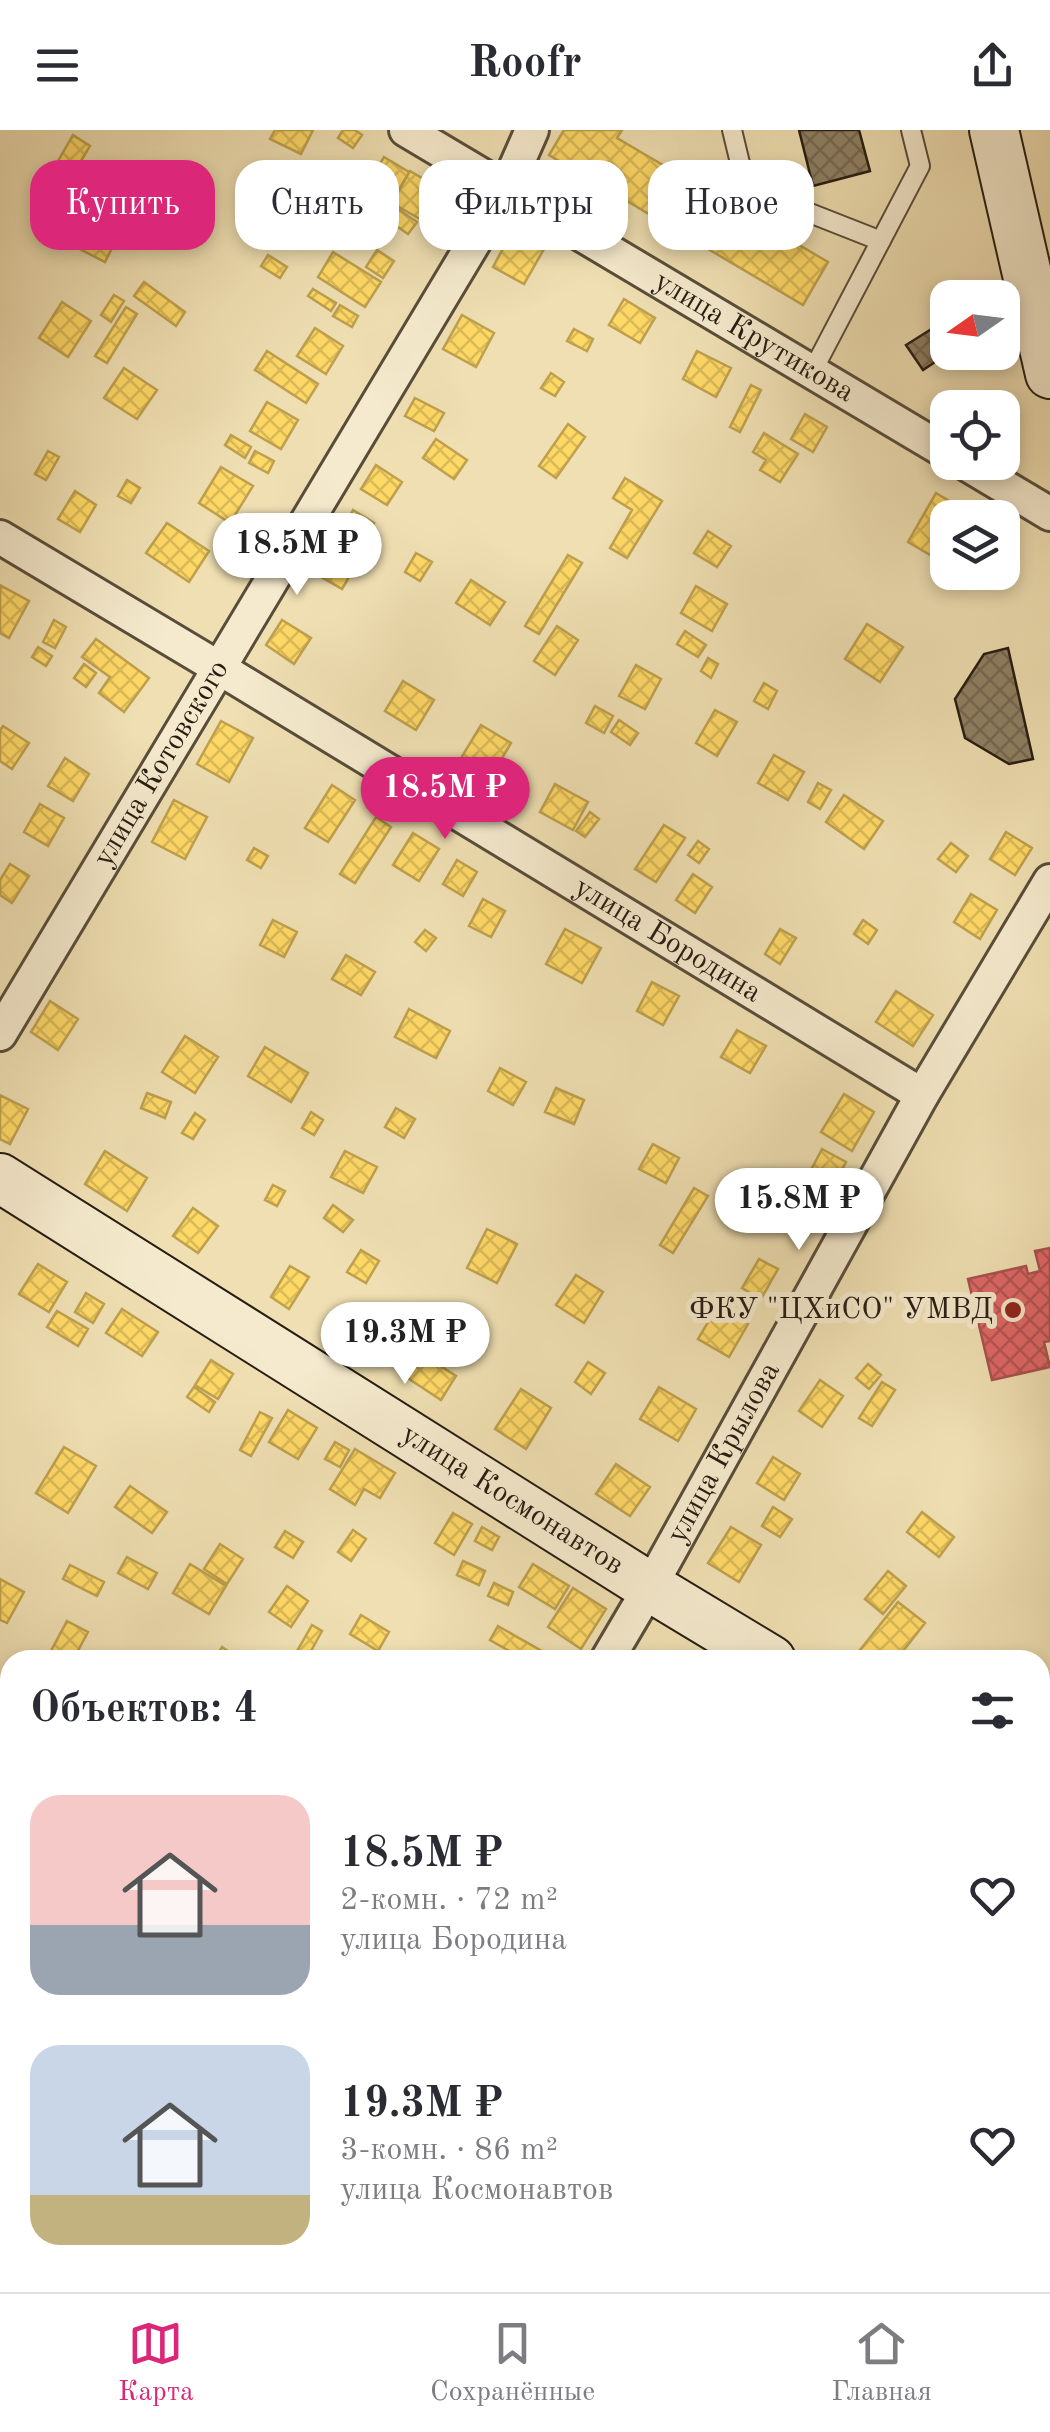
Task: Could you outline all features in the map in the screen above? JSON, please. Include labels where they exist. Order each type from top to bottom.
[{"type":"street","name":"улица Крутикова","points":[[406,130],[456,160]]},
{"type":"street","name":"улица Котовского","points":[[519,160],[532,130]]},
{"type":"street","points":[[994,130],[1030,259],[1050,374]]},
{"type":"street","name":"улица Котовского","points":[[0,1034],[470,250]]},
{"type":"street","name":"улица Крутикова","points":[[607,250],[930,442]]},
{"type":"street","points":[[994,480],[1050,514]]},
{"type":"street","name":"улица Бородина","points":[[0,539],[922,1095]]},
{"type":"street","name":"улица Крылова","points":[[612,1650],[922,1095],[1050,881]]},
{"type":"street","name":"улица Космонавтов","points":[[0,1178],[754,1650]]},
{"type":"lane","points":[[732,130],[746,188],[881,240]]},
{"type":"lane","points":[[812,372],[920,166],[911,130]]},
{"type":"building: Жильё","points":[[275,130],[313,130],[301,154],[270,139]]},
{"type":"building: Жильё","points":[[343,130],[355,130],[362,135],[353,148],[338,138]]},
{"type":"building: Жильё","points":[[564,130],[622,130],[617,138],[654,160],[648,160],[648,213],[628,202],[628,160],[557,160],[549,155]]},
{"type":"building: Жильё","points":[[73,135],[90,146],[82,160],[58,160]]},
{"type":"building: Жильё","points":[[399,166],[409,172],[399,190]]},
{"type":"building: Жильё","points":[[410,171],[419,176],[419,218],[399,207],[399,191]]},
{"type":"building: Жильё","points":[[399,210],[417,222],[408,234],[399,228]]},
{"type":"building: Жильё","points":[[82,250],[111,250],[105,262]]},
{"type":"building: Жильё","points":[[377,250],[394,261],[383,278],[366,267]]},
{"type":"building: Жильё","points":[[502,250],[543,250],[524,284],[493,267]]},
{"type":"building: Жильё","points":[[710,250],[808,250],[828,262],[803,305]]},
{"type":"building: Жильё","points":[[333,252],[381,282],[365,307],[318,277]]},
{"type":"building: Жильё","points":[[268,255],[287,267],[280,278],[261,266]]},
{"type":"building: Жильё","points":[[144,282],[185,312],[176,326],[134,296]]},
{"type":"building: Жильё","points":[[313,289],[336,303],[331,311],[308,296]]},
{"type":"building: Жильё","points":[[114,295],[124,301],[111,322],[101,315]]},
{"type":"building: Жильё","points":[[624,299],[655,318],[640,343],[609,325]]},
{"type":"building: Жильё","points":[[62,302],[91,321],[68,357],[39,338]]},
{"type":"building: Жильё","points":[[340,305],[358,316],[352,327],[333,316]]},
{"type":"building: Жильё","points":[[126,307],[137,314],[107,363],[95,356]]},
{"type":"building: Жильё","points":[[462,315],[494,333],[476,367],[443,349]]},
{"type":"building: Жильё","points":[[315,328],[343,346],[326,374],[297,356]]},
{"type":"building: Жильё","points":[[574,329],[593,339],[587,351],[567,341]]},
{"type":"building: Жильё","points":[[267,351],[318,384],[306,403],[255,370]]},
{"type":"building: Жильё","points":[[697,351],[731,368],[716,397],[683,379]]},
{"type":"building: Жильё","points":[[124,368],[157,390],[137,419],[104,398]]},
{"type":"building: Жильё","points":[[551,373],[564,382],[555,396],[541,388]]},
{"type":"building: Жильё","points":[[751,385],[761,390],[740,432],[730,427]]},
{"type":"building: Жильё","points":[[415,398],[444,413],[434,431],[405,416]]},
{"type":"building: Жильё","points":[[267,402],[298,420],[281,449],[250,431]]},
{"type":"building: Жильё","points":[[805,414],[827,427],[813,452],[791,439]]},
{"type":"building: Жильё","points":[[568,424],[585,437],[556,478],[539,466]]},
{"type":"building: Жильё","points":[[764,433],[798,454],[780,482],[760,470],[766,460],[753,452]]},
{"type":"building: Жильё","points":[[231,435],[251,447],[245,458],[225,445]]},
{"type":"building: Жильё","points":[[436,439],[467,460],[454,479],[423,458]]},
{"type":"building: Жильё","points":[[48,451],[59,457],[46,480],[35,474]]},
{"type":"building: Жильё","points":[[255,451],[274,461],[268,473],[249,463]]},
{"type":"building: Жильё","points":[[376,465],[402,482],[387,505],[361,489]]},
{"type":"building: Жильё","points":[[221,467],[253,486],[230,523],[199,503]]},
{"type":"building: Жильё","points":[[625,478],[662,501],[627,558],[610,548],[632,510],[613,498]]},
{"type":"building: Жильё","points":[[127,480],[140,488],[131,503],[118,496]]},
{"type":"building: Жильё","points":[[75,491],[96,505],[80,532],[58,519]]},
{"type":"building: Жильё","points":[[930,504],[930,555],[908,542]]},
{"type":"building: Жильё","points":[[353,510],[374,523],[365,538],[345,525]]},
{"type":"building: Жильё","points":[[167,523],[209,551],[189,582],[146,553]]},
{"type":"building: Жильё","points":[[708,531],[731,546],[717,567],[694,553]]},
{"type":"building: Жильё","points":[[329,540],[360,559],[342,589],[311,571]]},
{"type":"building: Жильё","points":[[416,553],[432,562],[420,581],[405,572]]},
{"type":"building: Жильё","points":[[568,555],[582,563],[539,634],[525,626]]},
{"type":"building: Жильё","points":[[471,580],[505,602],[490,625],[456,603]]},
{"type":"building: Жильё","points":[[0,585],[29,601],[9,638],[0,633]]},
{"type":"building: Жильё","points":[[696,586],[727,604],[712,631],[681,613]]},
{"type":"building: Жильё","points":[[54,620],[66,627],[55,648],[43,642]]},
{"type":"building: Жильё","points":[[282,620],[311,638],[294,664],[266,645]]},
{"type":"building: Жильё","points":[[867,624],[903,647],[880,682],[845,659]]},
{"type":"building: Жильё","points":[[557,626],[578,640],[555,675],[534,661]]},
{"type":"building: Жильё","points":[[685,631],[706,645],[698,657],[677,644]]},
{"type":"building: Жильё","points":[[96,639],[149,678],[124,712],[99,693],[110,677],[82,657]]},
{"type":"building: Жильё","points":[[38,647],[52,656],[46,666],[32,657]]},
{"type":"building: Жильё","points":[[708,658],[718,664],[711,678],[701,671]]},
{"type":"building: Жильё","points":[[84,664],[96,673],[86,687],[74,678]]},
{"type":"building: Жильё","points":[[636,665],[661,679],[645,709],[619,696]]},
{"type":"building: Жильё","points":[[403,681],[434,700],[416,730],[385,711]]},
{"type":"building: Жильё","points":[[764,683],[777,691],[768,709],[754,701]]},
{"type":"building: Жильё","points":[[595,706],[613,716],[604,733],[586,723]]},
{"type":"building: Жильё","points":[[715,710],[737,722],[717,756],[696,743]]},
{"type":"building: Жильё","points":[[619,720],[638,733],[630,745],[611,732]]},
{"type":"building: Жильё","points":[[221,721],[253,738],[229,782],[197,764]]},
{"type":"building: Жильё","points":[[481,725],[511,743],[488,782],[458,763]]},
{"type":"building: Жильё","points":[[3,726],[29,743],[12,769],[0,761]]},
{"type":"building: Жильё","points":[[774,755],[804,772],[788,800],[758,783]]},
{"type":"building: Жильё","points":[[65,758],[89,774],[73,801],[48,786]]},
{"type":"building: Жильё","points":[[818,783],[831,790],[820,809],[808,802]]},
{"type":"building: Жильё","points":[[555,784],[588,802],[573,830],[540,812]]},
{"type":"building: Жильё","points":[[332,785],[355,800],[328,842],[305,828]]},
{"type":"building: Жильё","points":[[844,795],[883,821],[864,849],[826,822]]},
{"type":"building: Жильё","points":[[174,800],[207,817],[185,859],[152,842]]},
{"type":"building: Жильё","points":[[40,804],[64,818],[48,846],[24,832]]},
{"type":"building: Жильё","points":[[590,812],[599,819],[585,837],[576,831]]},
{"type":"building: Жильё","points":[[376,817],[391,827],[355,883],[340,874]]},
{"type":"building: Жильё","points":[[664,825],[685,838],[656,882],[635,869]]},
{"type":"building: Жильё","points":[[1006,832],[1032,848],[1015,875],[990,859]]},
{"type":"building: Жильё","points":[[413,833],[439,849],[419,881],[393,865]]},
{"type":"building: Жильё","points":[[698,841],[709,849],[699,863],[688,855]]},
{"type":"building: Жильё","points":[[951,843],[968,856],[956,872],[938,859]]},
{"type":"building: Жильё","points":[[254,848],[268,856],[261,868],[247,860]]},
{"type":"building: Жильё","points":[[457,860],[477,872],[463,896],[443,884]]},
{"type":"building: Жильё","points":[[10,864],[29,876],[12,903],[0,895],[0,880]]},
{"type":"building: Жильё","points":[[693,874],[712,887],[695,913],[676,900]]},
{"type":"building: Жильё","points":[[971,894],[997,910],[980,939],[954,922]]},
{"type":"building: Жильё","points":[[483,899],[505,911],[491,937],[469,926]]},
{"type":"building: Жильё","points":[[273,920],[297,932],[284,957],[260,945]]},
{"type":"building: Жильё","points":[[863,920],[877,930],[868,944],[854,934]]},
{"type":"building: Жильё","points":[[565,929],[601,948],[582,983],[546,964]]},
{"type":"building: Жильё","points":[[780,929],[796,938],[780,964],[765,954]]},
{"type":"building: Жильё","points":[[425,930],[436,938],[426,951],[415,942]]},
{"type":"building: Жильё","points":[[346,955],[375,972],[361,995],[332,979]]},
{"type":"building: Жильё","points":[[652,982],[679,996],[663,1025],[637,1011]]},
{"type":"building: Жильё","points":[[896,991],[933,1015],[913,1046],[876,1022]]},
{"type":"building: Жильё","points":[[50,1001],[78,1019],[58,1050],[31,1032]]},
{"type":"building: Жильё","points":[[409,1009],[450,1031],[436,1058],[395,1037]]},
{"type":"building: Жильё","points":[[737,1030],[766,1046],[750,1073],[721,1057]]},
{"type":"building: Жильё","points":[[185,1036],[218,1057],[195,1093],[162,1072]]},
{"type":"building: Жильё","points":[[265,1047],[308,1073],[291,1102],[248,1076]]},
{"type":"building: Жильё","points":[[500,1068],[526,1082],[513,1105],[488,1091]]},
{"type":"building: Жильё","points":[[556,1088],[584,1100],[574,1124],[545,1112]]},
{"type":"building: Жильё","points":[[147,1093],[171,1102],[165,1118],[141,1108]]},
{"type":"building: Жильё","points":[[844,1094],[874,1112],[852,1151],[821,1132]]},
{"type":"building: Жильё","points":[[0,1095],[28,1109],[10,1144],[0,1139]]},
{"type":"building: Жильё","points":[[396,1108],[415,1119],[404,1138],[385,1127]]},
{"type":"building: Жильё","points":[[311,1112],[323,1120],[314,1135],[302,1128]]},
{"type":"building: Жильё","points":[[195,1113],[205,1120],[193,1139],[182,1133]]},
{"type":"building: Жильё","points":[[653,1144],[679,1158],[666,1183],[639,1169]]},
{"type":"building: Жильё","points":[[822,1149],[846,1162],[835,1183],[811,1170]]},
{"type":"building: Жильё","points":[[105,1151],[147,1178],[127,1211],[85,1184]]},
{"type":"building: Жильё","points":[[345,1151],[377,1167],[363,1193],[331,1177]]},
{"type":"building: Жильё","points":[[804,1179],[827,1192],[813,1217],[789,1204]]},
{"type":"building: Жильё","points":[[273,1185],[285,1191],[277,1206],[265,1200]]},
{"type":"building: Жильё","points":[[694,1188],[708,1196],[673,1253],[660,1245]]},
{"type":"building: Жильё","points":[[333,1205],[353,1220],[343,1232],[324,1218]]},
{"type":"building: Жильё","points":[[193,1208],[218,1226],[198,1253],[173,1236]]},
{"type":"building: Жильё","points":[[487,1229],[517,1244],[497,1283],[467,1268]]},
{"type":"building: Жильё","points":[[361,1250],[379,1261],[366,1283],[347,1272]]},
{"type":"building: Жильё","points":[[759,1259],[778,1269],[761,1299],[742,1288]]},
{"type":"building: Жильё","points":[[38,1264],[67,1282],[49,1312],[19,1294]]},
{"type":"building: Жильё","points":[[290,1266],[309,1277],[289,1309],[271,1297]]},
{"type":"building: Жильё","points":[[576,1275],[603,1292],[584,1323],[556,1305]]},
{"type":"building: Жильё","points":[[86,1293],[104,1304],[93,1323],[75,1312]]},
{"type":"building: Жильё","points":[[717,1307],[748,1324],[729,1357],[698,1339]]},
{"type":"building: Жильё","points":[[122,1309],[158,1332],[142,1356],[106,1333]]},
{"type":"building: Жильё","points":[[57,1311],[88,1329],[78,1346],[47,1327]]},
{"type":"building: Жильё","points":[[347,1311],[371,1325],[358,1346],[334,1331]]},
{"type":"building: Жильё","points":[[422,1354],[456,1376],[441,1400],[406,1377]]},
{"type":"building: Жильё","points":[[211,1360],[233,1374],[218,1399],[195,1385]]},
{"type":"building: Жильё","points":[[588,1362],[605,1373],[591,1394],[575,1382]]},
{"type":"building: Жильё","points":[[868,1364],[881,1375],[869,1389],[856,1378]]},
{"type":"building: Жильё","points":[[820,1380],[843,1396],[822,1427],[799,1411]]},
{"type":"building: Жильё","points":[[882,1382],[895,1390],[872,1426],[859,1418]]},
{"type":"building: Жильё","points":[[194,1387],[215,1402],[209,1412],[187,1397]]},
{"type":"building: Жильё","points":[[659,1387],[696,1409],[678,1441],[640,1419]]},
{"type":"building: Жильё","points":[[521,1389],[551,1408],[526,1449],[495,1429]]},
{"type":"building: Жильё","points":[[288,1410],[317,1428],[298,1459],[269,1442]]},
{"type":"building: Жильё","points":[[260,1412],[272,1418],[251,1456],[240,1450]]},
{"type":"building: Жильё","points":[[335,1442],[349,1450],[340,1467],[325,1459]]},
{"type":"building: Жильё","points":[[64,1447],[96,1466],[68,1513],[36,1493]]},
{"type":"building: Жильё","points":[[355,1449],[395,1473],[380,1498],[364,1489],[355,1505],[330,1489]]},
{"type":"building: Жильё","points":[[773,1457],[800,1474],[784,1500],[757,1483]]},
{"type":"building: Жильё","points":[[616,1464],[650,1487],[630,1516],[596,1494]]},
{"type":"building: Жильё","points":[[130,1486],[167,1512],[152,1533],[115,1507]]},
{"type":"building: Жильё","points":[[773,1507],[792,1519],[780,1537],[762,1526]]},
{"type":"building: Жильё","points":[[922,1512],[954,1537],[939,1557],[907,1532]]},
{"type":"building: Жильё","points":[[453,1513],[472,1524],[454,1555],[435,1543]]},
{"type":"building: Жильё","points":[[482,1527],[499,1537],[492,1550],[475,1541]]},
{"type":"building: Жильё","points":[[731,1527],[761,1545],[739,1582],[708,1563]]},
{"type":"building: Жильё","points":[[353,1530],[366,1539],[351,1561],[338,1552]]},
{"type":"building: Жильё","points":[[285,1531],[303,1542],[293,1558],[275,1547]]},
{"type":"building: Жильё","points":[[220,1544],[243,1559],[227,1584],[204,1569]]},
{"type":"building: Жильё","points":[[127,1557],[157,1573],[148,1589],[118,1573]]},
{"type":"building: Жильё","points":[[463,1561],[485,1571],[479,1585],[457,1575]]},
{"type":"building: Жильё","points":[[190,1564],[226,1586],[209,1614],[173,1593]]},
{"type":"building: Жильё","points":[[533,1564],[569,1586],[555,1609],[519,1587]]},
{"type":"building: Жильё","points":[[70,1565],[104,1582],[97,1596],[63,1579]]},
{"type":"building: Жильё","points":[[888,1571],[906,1586],[883,1614],[865,1599]]},
{"type":"building: Жильё","points":[[0,1579],[24,1592],[7,1623],[0,1620]]},
{"type":"building: Жильё","points":[[494,1583],[513,1592],[508,1605],[488,1596]]},
{"type":"building: Жильё","points":[[287,1586],[308,1601],[291,1627],[269,1612]]},
{"type":"building: Жильё","points":[[573,1588],[606,1609],[581,1649],[548,1627]]},
{"type":"building: Жильё","points":[[898,1602],[925,1623],[904,1650],[860,1650]]},
{"type":"building: Жильё","points":[[361,1615],[389,1632],[379,1650],[350,1634]]},
{"type":"building: Жильё","points":[[67,1621],[88,1632],[78,1650],[52,1650]]},
{"type":"building: Жильё","points":[[312,1625],[322,1631],[312,1650],[298,1650]]},
{"type":"building: Жильё","points":[[498,1626],[540,1650],[508,1650],[490,1640]]},
{"type":"building: Торговля","name":"ФКУ \"ЦХиСО\" УМВД","points":[[1050,1248],[1050,1341],[1044,1342],[1050,1367],[992,1380],[968,1279],[1026,1266],[1028,1274],[1040,1271],[1035,1251]]},
{"type":"building: Прочее","points":[[799,130],[859,130],[870,171],[814,186],[814,160],[806,160]]},
{"type":"building: Прочее","points":[[930,330],[930,365],[923,370],[906,345]]},
{"type":"building: Прочее","points":[[1008,648],[1033,759],[1009,764],[965,738],[955,699],[984,654]]},
{"type":"place","name":"ФКУ \"ЦХиСО\" УМВД","points":[[1013,1310]]}]
